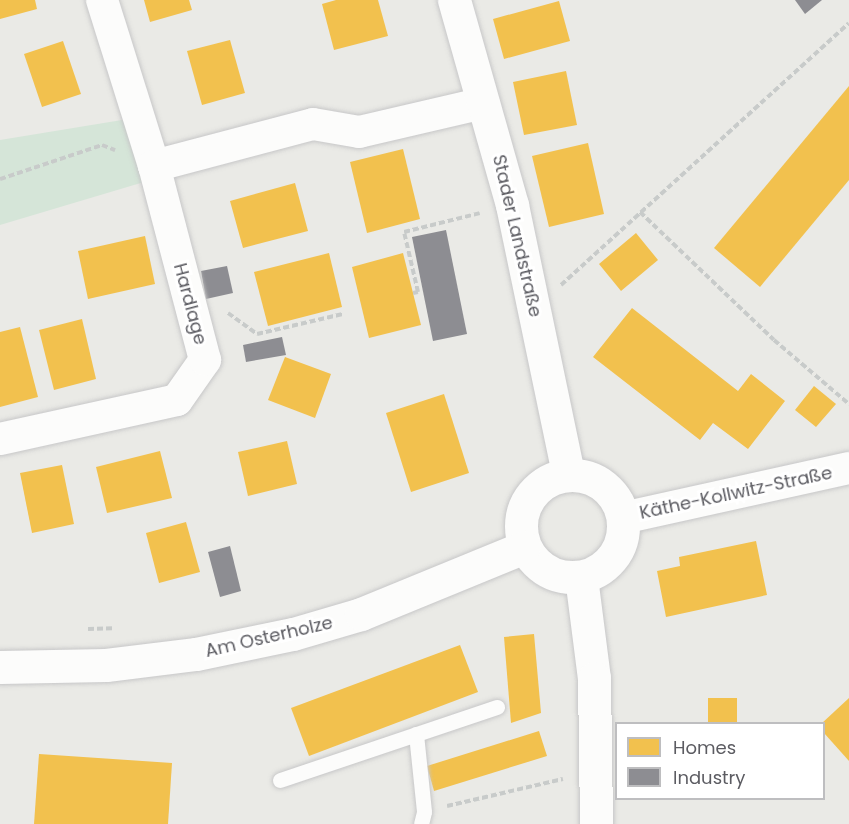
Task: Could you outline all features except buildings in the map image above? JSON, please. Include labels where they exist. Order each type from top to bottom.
[{"type":"street","name":"Hardlage","points":[[0,439],[177,400],[205,360],[154,166],[102,0]]},
{"type":"street","name":"Stader Landstraße","points":[[454,0],[512,205],[568,474]]},
{"type":"street","points":[[154,166],[313,124],[359,132],[484,103]]},
{"type":"street","name":"Käthe-Kollwitz-Straße","points":[[623,518],[849,468]]},
{"type":"street","points":[[568,474],[587,477],[604,485],[616,500],[623,518],[622,538],[615,556],[600,570],[581,577],[551,574],[538,566],[524,547],[520,517],[526,501],[537,488],[568,474]]},
{"type":"street","name":"Am Osterholze","points":[[0,667],[106,665],[196,654],[293,634],[361,614],[524,547]]},
{"type":"street","points":[[581,577],[594,678],[596,824]]},
{"type":"lane","points":[[280,780],[497,707]]},
{"type":"lane","points":[[416,734],[423,818]]},
{"type":"path","points":[[535,309],[849,23]]},
{"type":"path","points":[[0,179],[102,145],[154,166]]},
{"type":"path","points":[[413,293],[418,292],[404,232],[512,205]]},
{"type":"path","points":[[640,212],[774,340],[849,404]]},
{"type":"path","points":[[194,316],[225,310],[257,334],[344,314]]},
{"type":"path","points":[[85,629],[120,628]]},
{"type":"path","points":[[423,818],[596,771]]},
{"type":"green space","points":[[128,119],[144,182],[0,225],[0,140]]}]
